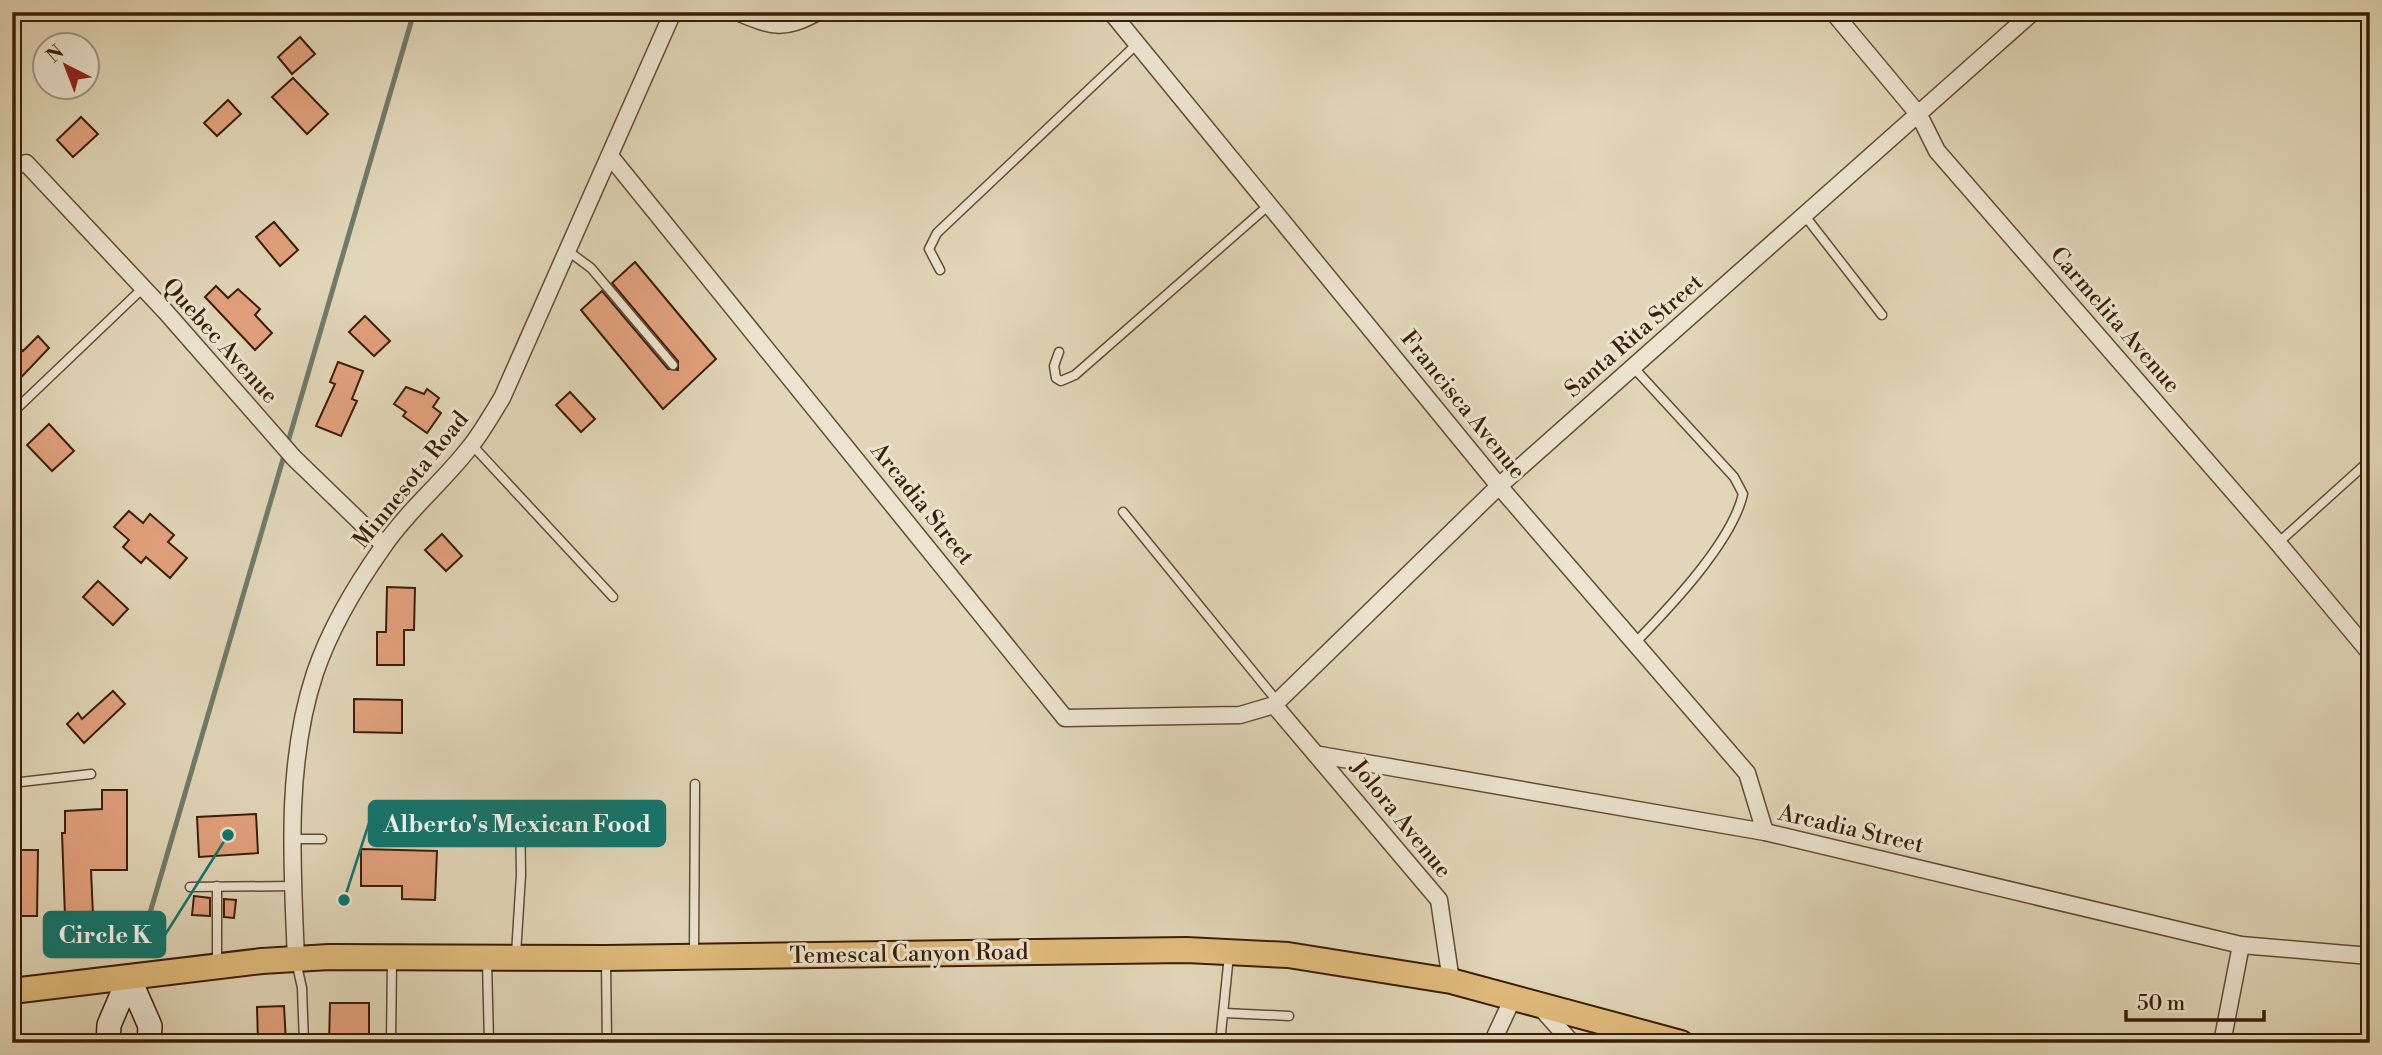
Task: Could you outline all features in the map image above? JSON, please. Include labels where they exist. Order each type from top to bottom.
[{"type":"main road","name":"Temescal Canyon Road","points":[[12,991],[296,958],[606,958],[1186,950],[1366,965],[1451,981],[1541,1008],[1681,1043]]},
{"type":"main road","points":[[108,1043],[109,1025],[129,978]]},
{"type":"main road","points":[[129,978],[150,1026],[149,1043]]},
{"type":"street","name":"Minnesota Road","points":[[296,958],[294,780],[302,727],[315,673],[346,605],[384,545],[472,444],[502,398],[673,12]]},
{"type":"street","points":[[737,12],[766,24],[792,26],[818,12]]},
{"type":"street","name":"Francisca Avenue","points":[[1111,12],[1499,486],[1747,773],[1765,832]]},
{"type":"street","name":"Carmelita Avenue","points":[[1833,12],[1919,115],[1937,151],[2278,543],[2370,653]]},
{"type":"street","name":"Santa Rita Street","points":[[1276,703],[1499,486],[2033,12]]},
{"type":"street","name":"Arcadia Street","points":[[610,156],[1065,718],[1240,715],[1276,703]]},
{"type":"street","name":"Quebec Avenue","points":[[26,163],[143,288],[294,458],[384,545]]},
{"type":"street","name":"Jolora Avenue","points":[[1276,703],[1439,900],[1451,981]]},
{"type":"street","name":"Arcadia Street","points":[[1320,755],[1765,832],[2241,945],[2370,956]]},
{"type":"street","points":[[2222,1043],[2241,945]]},
{"type":"street","points":[[1492,1043],[1512,1000]]},
{"type":"street","points":[[1541,1008],[1572,1043]]},
{"type":"lane","points":[[940,270],[929,249],[937,233],[1137,44]]},
{"type":"lane","points":[[12,176],[26,163]]},
{"type":"lane","points":[[1059,352],[1054,366],[1056,378],[1061,381],[1075,375],[1269,205]]},
{"type":"lane","points":[[1805,216],[1819,239],[1882,315]]},
{"type":"lane","points":[[568,251],[591,268],[673,365]]},
{"type":"lane","points":[[12,413],[143,288]]},
{"type":"lane","points":[[1633,367],[1734,477],[1742,494],[1739,510],[1729,529],[1676,599],[1634,643]]},
{"type":"lane","points":[[472,444],[613,597]]},
{"type":"lane","points":[[2278,543],[2370,460]]},
{"type":"lane","points":[[1123,512],[1276,703]]},
{"type":"lane","points":[[12,783],[91,774]]},
{"type":"lane","points":[[694,957],[695,784]]},
{"type":"lane","points":[[516,957],[521,875],[520,807]]},
{"type":"lane","points":[[294,839],[322,839]]},
{"type":"lane","points":[[217,886],[217,967]]},
{"type":"lane","points":[[190,887],[295,886]]},
{"type":"lane","points":[[1220,1043],[1230,952]]},
{"type":"lane","points":[[296,958],[302,988],[304,1043]]},
{"type":"lane","points":[[486,958],[489,1043]]},
{"type":"lane","points":[[606,958],[607,1043]]},
{"type":"lane","points":[[391,959],[391,1043]]},
{"type":"lane","points":[[1225,1013],[1289,1016]]},
{"type":"building","points":[[300,37],[315,54],[292,74],[278,57]]},
{"type":"building","points":[[293,78],[328,114],[307,134],[272,97]]},
{"type":"building","points":[[228,100],[241,114],[217,136],[204,123]]},
{"type":"building","points":[[81,117],[98,134],[73,157],[57,140]]},
{"type":"building","points":[[274,222],[298,250],[280,266],[256,237]]},
{"type":"building","points":[[635,262],[716,359],[663,409],[581,310],[602,291],[668,369],[678,370],[678,361],[612,283]]},
{"type":"building","points":[[216,286],[228,298],[238,289],[260,309],[255,315],[272,333],[255,350],[205,297]]},
{"type":"building","points":[[365,316],[390,341],[374,356],[349,332]]},
{"type":"building","points":[[38,336],[49,348],[12,387],[12,340],[23,351]]},
{"type":"building","points":[[338,362],[363,371],[352,399],[357,401],[341,436],[316,426],[335,384],[330,382]]},
{"type":"building","points":[[406,387],[424,394],[427,389],[439,398],[433,407],[441,413],[427,433],[403,416],[406,412],[394,404]]},
{"type":"building","points":[[570,392],[595,419],[581,432],[556,405]]},
{"type":"building","points":[[49,424],[74,451],[52,471],[27,445]]},
{"type":"building","points":[[129,511],[143,523],[150,514],[174,535],[168,542],[187,558],[170,578],[146,557],[141,563],[123,547],[129,540],[114,527]]},
{"type":"building","points":[[442,534],[462,556],[446,571],[425,550]]},
{"type":"building","points":[[98,581],[128,609],[113,625],[83,597]]},
{"type":"building","points":[[387,587],[415,588],[414,630],[404,630],[404,665],[377,665],[377,632],[386,632]]},
{"type":"building","points":[[113,691],[125,704],[84,743],[67,724],[78,713],[82,719]]},
{"type":"building","points":[[354,699],[402,700],[402,733],[354,732]]},
{"type":"building","points":[[102,790],[127,790],[127,870],[91,870],[93,915],[65,916],[62,833],[65,833],[65,811],[102,809]]},
{"type":"building","points":[[256,814],[258,853],[199,857],[197,817]]},
{"type":"building","points":[[361,849],[437,851],[435,900],[402,899],[402,886],[361,886]]},
{"type":"building","points":[[15,850],[38,850],[37,916],[14,916]]},
{"type":"building","points":[[194,896],[210,898],[210,916],[192,915]]},
{"type":"building","points":[[224,899],[236,900],[234,918],[224,917]]},
{"type":"building","points":[[330,1003],[369,1003],[369,1043],[329,1043]]},
{"type":"building","points":[[284,1006],[286,1043],[258,1043],[257,1007]]},
{"type":"waterway","points":[[145,930],[414,12]]},
{"type":"place","name":"Circle K","points":[[228,835]]},
{"type":"place","name":"Alberto's Mexican Food","points":[[344,900]]}]
